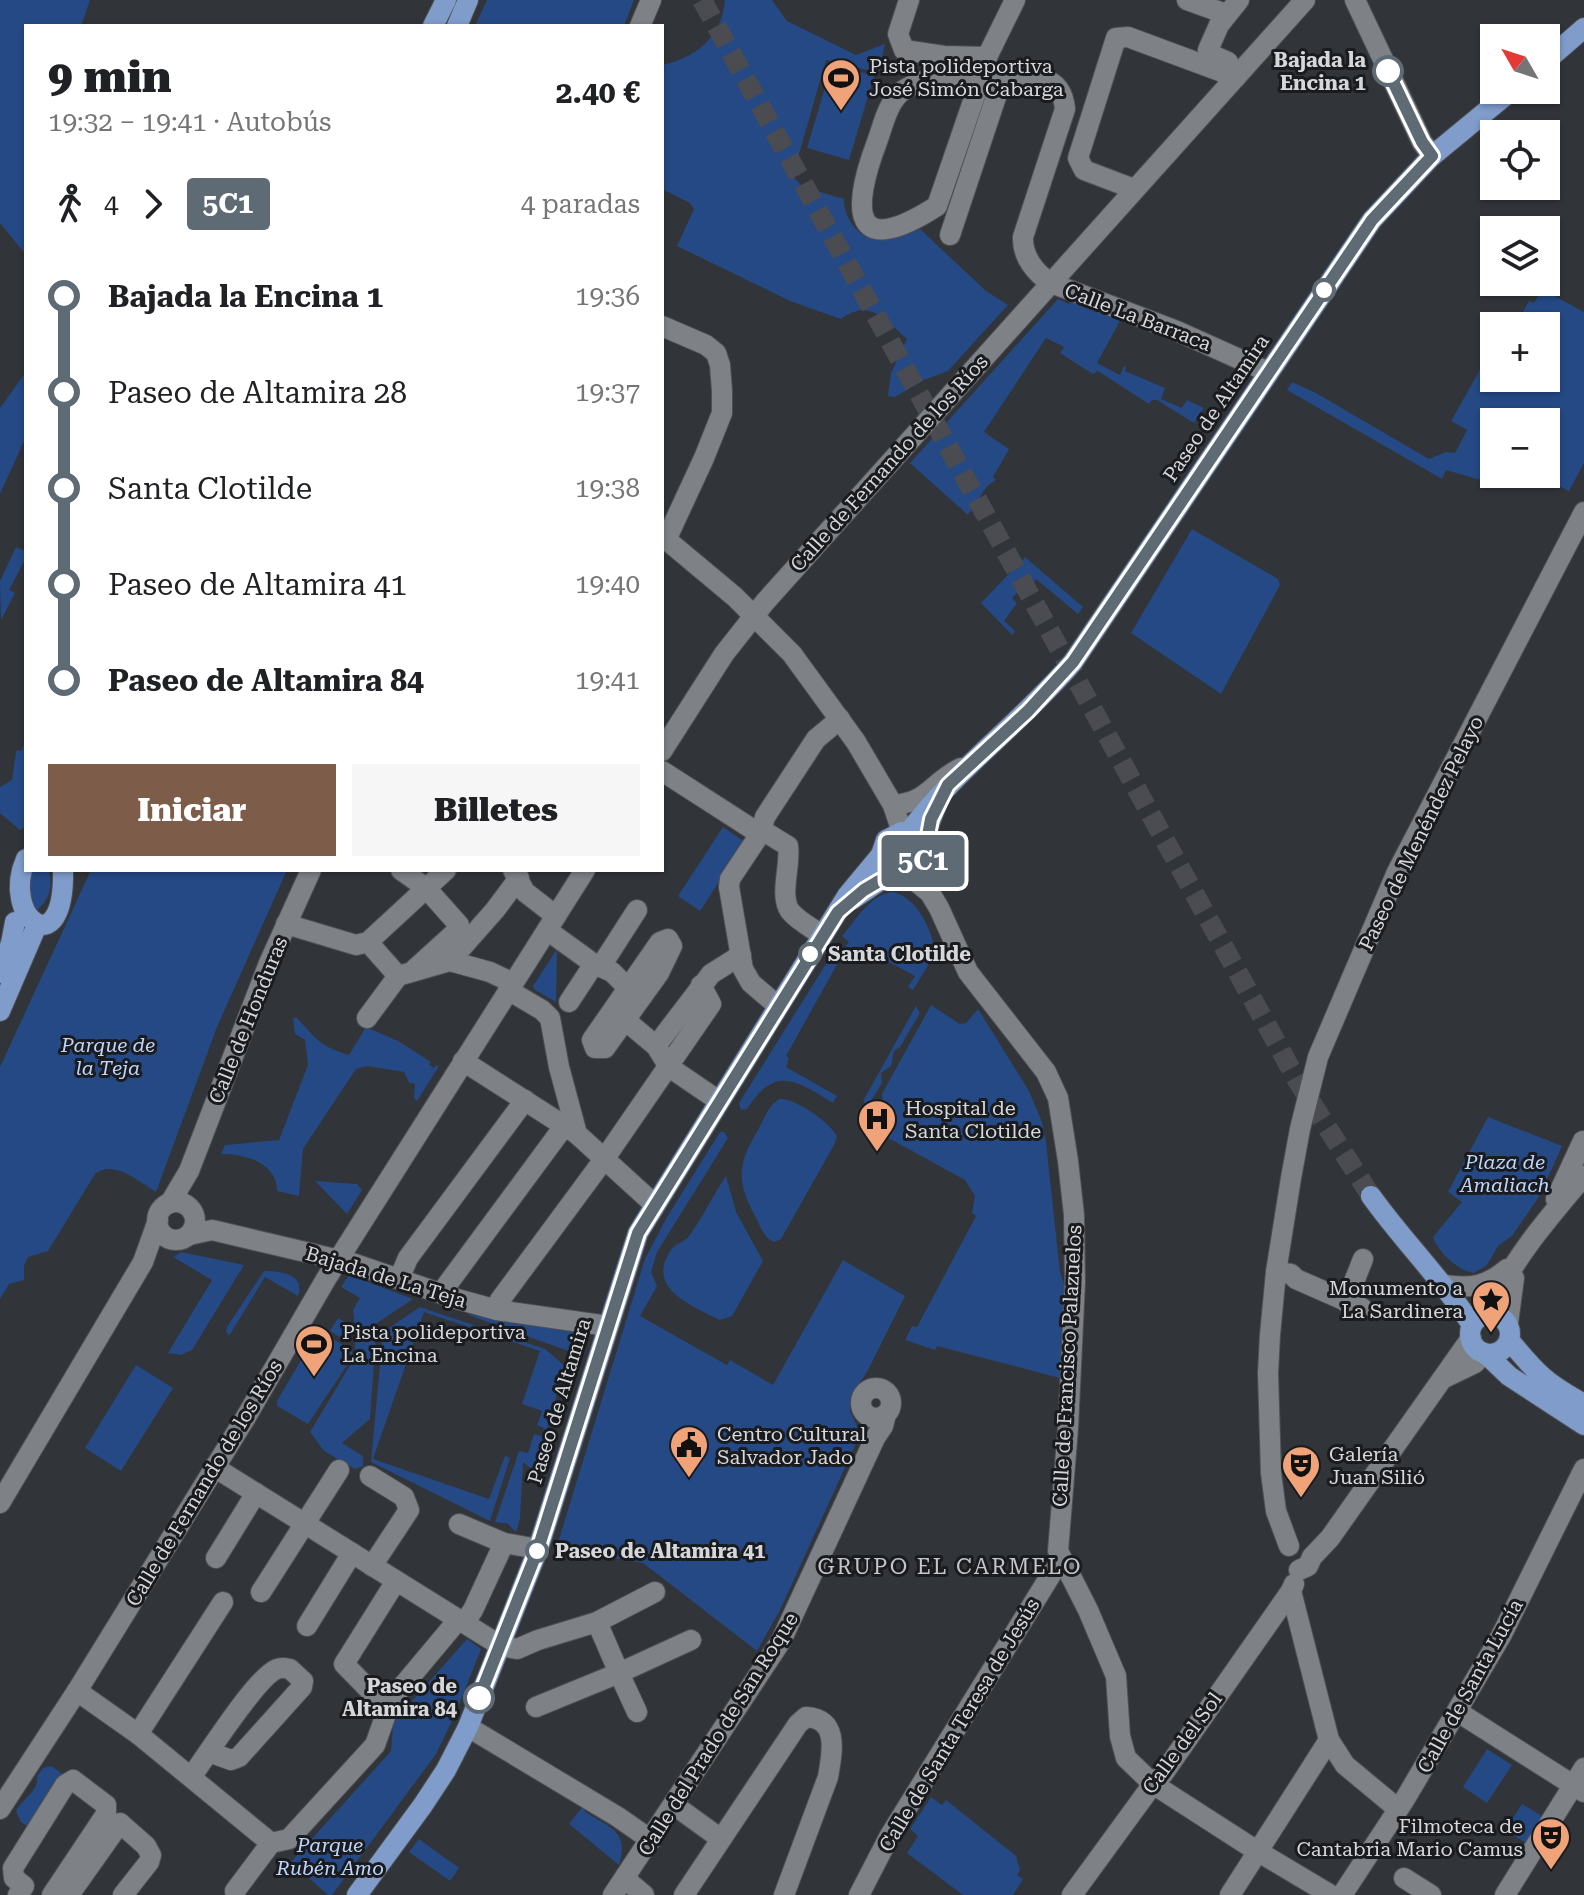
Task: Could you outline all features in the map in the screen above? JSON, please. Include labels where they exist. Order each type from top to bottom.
[{"type":"main road","points":[[434,24],[446,0]]},
{"type":"main road","points":[[458,24],[468,0]]},
{"type":"main road","points":[[1560,49],[1584,28]]},
{"type":"main road","name":"Paseo de Altamira","points":[[905,833],[948,785],[1028,711],[1073,662],[1372,220],[1432,156],[1495,104]]},
{"type":"main road","name":"Paseo de Altamira","points":[[925,853],[931,819],[948,785]]},
{"type":"main road","points":[[905,833],[922,844],[925,853],[917,871],[904,876],[887,869],[881,855],[886,840],[905,833]]},
{"type":"main road","name":"Paseo de Altamira","points":[[362,1893],[446,1770],[468,1727],[538,1549],[638,1233],[847,896],[881,855]]},
{"type":"main road","points":[[24,861],[7,885],[7,912],[15,922],[37,925]]},
{"type":"main road","points":[[0,1011],[37,925],[57,904],[63,891],[63,872]]},
{"type":"main road","name":"Paseo de Altamira","points":[[838,912],[881,880],[904,876]]},
{"type":"main road","points":[[0,973],[15,922]]},
{"type":"main road","points":[[1371,1196],[1445,1285],[1469,1299],[1509,1376],[1584,1425]]},
{"type":"main road","points":[[1488,1333],[1549,1385],[1584,1404]]},
{"type":"street","points":[[641,24],[651,0]]},
{"type":"street","points":[[909,0],[898,34],[904,50],[944,56],[987,57]]},
{"type":"street","points":[[1015,0],[987,57],[981,78],[937,206],[895,229],[881,231],[870,227],[864,220],[861,201],[870,159],[891,105],[901,92],[933,78],[981,78],[1002,79],[1044,77],[1055,84],[1063,95],[1065,109],[1023,237],[1023,246],[1039,276],[1051,283]]},
{"type":"street","points":[[1187,0],[1233,7],[1208,50],[1240,72]]},
{"type":"street","name":"Calle de Fernando de los Ríos","points":[[664,748],[724,654],[754,615],[1305,0]]},
{"type":"street","points":[[1355,0],[1422,142],[1432,156]]},
{"type":"street","points":[[1134,189],[1084,170],[1078,158],[1116,38],[1128,37],[1240,72]]},
{"type":"street","points":[[950,235],[1002,79]]},
{"type":"street","name":"Calle La Barraca","points":[[1051,283],[1177,331],[1268,372]]},
{"type":"street","points":[[664,327],[706,345],[716,353],[720,365],[722,413],[704,458],[670,510],[666,546],[754,615],[792,654],[840,719],[893,805],[905,833]]},
{"type":"street","name":"Paseo de Menéndez Pelayo","points":[[1301,1554],[1276,1511],[1270,1450],[1268,1373],[1276,1272],[1300,1129],[1318,1057],[1397,872],[1584,512]]},
{"type":"street","points":[[778,1006],[751,983],[743,969],[730,879],[761,832],[765,817],[816,739],[840,719]]},
{"type":"street","name":"Paseo de Altamira","points":[[893,805],[919,800],[938,782],[972,763]]},
{"type":"street","points":[[664,772],[788,846],[788,907],[822,935]]},
{"type":"street","name":"Calle de Honduras","points":[[0,1503],[143,1262],[164,1212],[189,1171],[286,924],[310,872]]},
{"type":"street","points":[[367,1018],[404,975],[458,930],[459,925],[426,888],[404,872]]},
{"type":"street","points":[[286,924],[356,945],[368,942],[444,872]]},
{"type":"street","name":"Calle de Fernando de los Ríos","points":[[0,1809],[77,1691],[463,1061],[584,872]]},
{"type":"street","points":[[404,975],[450,961],[495,910],[516,874]]},
{"type":"street","points":[[516,874],[525,892],[552,923],[597,965],[617,976],[631,1025],[656,1046],[669,1067],[719,1101]]},
{"type":"street","name":"Calle de Francisco Palazuelos","points":[[904,876],[930,893],[968,972],[1046,1072],[1058,1098],[1072,1201],[1075,1274],[1068,1428],[1058,1551],[1116,1676],[1120,1736],[1126,1758],[1153,1784],[1331,1895]]},
{"type":"street","points":[[569,1002],[637,910]]},
{"type":"street","points":[[368,942],[404,975]]},
{"type":"street","points":[[656,1046],[711,974],[741,955]]},
{"type":"street","points":[[441,1293],[571,1130],[550,1018],[490,972],[450,961]]},
{"type":"street","points":[[497,1310],[500,1300],[605,1158],[711,1004],[701,985]]},
{"type":"street","points":[[463,1061],[571,1130],[655,1205]]},
{"type":"street","points":[[399,1279],[408,1258],[525,1100]]},
{"type":"street","points":[[1544,1227],[1584,1137]]},
{"type":"street","name":"Calle de Honduras","points":[[189,1171],[192,1211]]},
{"type":"street","points":[[1445,1285],[1463,1287],[1490,1283],[1522,1255],[1584,1176]]},
{"type":"street","points":[[184,1203],[192,1211],[195,1227],[182,1237],[163,1234],[164,1212],[184,1203]]},
{"type":"street","name":"Bajada de La Teja","points":[[192,1211],[212,1230]]},
{"type":"street","name":"Bajada de La Teja","points":[[182,1237],[212,1230],[340,1261],[497,1310],[608,1326]]},
{"type":"street","name":"Calle de Honduras","points":[[143,1262],[182,1237]]},
{"type":"street","points":[[1398,1809],[1345,1765],[1329,1740],[1291,1591],[1301,1554],[1337,1529],[1452,1363],[1488,1333],[1510,1292],[1522,1255]]},
{"type":"street","points":[[1276,1272],[1291,1274],[1354,1305],[1363,1259]]},
{"type":"street","name":"Calle del Prado de San Roque","points":[[619,1887],[781,1641],[875,1438],[878,1415]]},
{"type":"street","points":[[214,1467],[501,1646],[517,1649],[597,1622],[655,1592]]},
{"type":"street","name":"Calle de Santa Lucía","points":[[1342,1895],[1458,1712],[1501,1636],[1584,1469]]},
{"type":"street","points":[[261,1592],[339,1470]]},
{"type":"street","points":[[370,1476],[404,1497],[409,1510],[372,1566]]},
{"type":"street","points":[[216,1558],[256,1493]]},
{"type":"street","points":[[459,1524],[504,1543],[538,1549]]},
{"type":"street","points":[[235,1891],[271,1843],[289,1839],[375,1745],[387,1708],[473,1610],[504,1543]]},
{"type":"street","points":[[307,1626],[352,1553]]},
{"type":"street","name":"Calle de Santa Teresa de Jesús","points":[[864,1893],[889,1837],[1052,1573],[1062,1562]]},
{"type":"street","points":[[387,1708],[344,1664],[396,1581]]},
{"type":"street","name":"Calle del Sol","points":[[1072,1895],[1163,1774],[1291,1591]]},
{"type":"street","points":[[138,1734],[223,1602]]},
{"type":"street","points":[[597,1622],[637,1712]]},
{"type":"street","points":[[536,1707],[691,1640]]},
{"type":"street","points":[[191,1777],[209,1752],[244,1704],[275,1670],[290,1669],[303,1681],[302,1687],[239,1757],[231,1760],[209,1752]]},
{"type":"street","points":[[77,1691],[138,1734],[271,1843]]},
{"type":"street","points":[[1458,1712],[1580,1782],[1505,1895]]},
{"type":"street","points":[[684,1895],[802,1720],[813,1718],[825,1722],[832,1734],[828,1777],[784,1895]]},
{"type":"street","points":[[468,1727],[651,1840]]},
{"type":"street","points":[[1230,1895],[1329,1740]]},
{"type":"street","points":[[1311,1768],[1327,1762],[1345,1765]]},
{"type":"street","points":[[18,1895],[24,1886],[14,1878],[13,1868],[65,1785],[73,1780],[106,1805],[106,1814],[52,1895]]},
{"type":"street","points":[[674,1805],[721,1839]]},
{"type":"street","points":[[69,1895],[120,1823],[146,1846],[151,1855],[123,1895]]},
{"type":"street","points":[[1404,1878],[1431,1895]]},
{"type":"street","points":[[619,1887],[644,1895]]},
{"type":"green space","points":[[0,0],[90,0],[82,24],[24,24],[24,253],[0,223]]},
{"type":"green space","points":[[487,0],[634,0],[625,24],[476,24]]},
{"type":"green space","points":[[725,0],[772,0],[787,21],[856,55],[885,44],[879,73],[826,60],[795,168],[795,179],[803,187],[844,199],[848,218],[855,228],[870,238],[886,239],[920,229],[986,291],[1008,305],[948,371],[924,380],[895,397],[888,396],[891,373],[907,339],[884,318],[860,310],[841,319],[790,301],[677,246],[694,209],[690,203],[664,190],[664,64],[686,57],[705,44],[719,25]]},
{"type":"green space","name":"Pista polideportiva José Simón Cabarga","points":[[832,64],[874,76],[849,160],[807,148]]},
{"type":"green space","points":[[1538,296],[1555,296],[1584,312],[1584,463],[1569,491],[1560,486],[1560,408],[1480,408],[1480,480],[1446,470],[1442,479],[1287,390],[1292,382],[1316,393],[1429,459],[1446,452],[1455,453],[1467,430],[1451,421],[1480,370],[1480,392],[1560,392],[1560,312],[1523,312],[1529,301],[1534,303]]},
{"type":"green space","points":[[1058,299],[1069,304],[1072,299],[1121,319],[1097,363],[1120,375],[1126,367],[1125,371],[1165,388],[1161,399],[1182,408],[1187,400],[1204,408],[1194,423],[1157,400],[1149,404],[1098,371],[1093,374],[1060,353],[1064,347],[1046,338],[984,432],[1009,449],[993,477],[996,480],[987,486],[968,515],[910,463]]},
{"type":"green space","points":[[24,375],[24,441],[0,494],[0,408]]},
{"type":"green space","points":[[1192,529],[1278,579],[1280,585],[1221,694],[1131,633]]},
{"type":"green space","points":[[16,547],[24,550],[24,562],[9,590],[15,593],[1,620],[0,581]]},
{"type":"green space","points":[[1025,557],[1083,607],[1078,614],[1036,579],[1022,596],[1017,593],[1012,598],[1017,603],[1004,621],[1015,631],[1012,635],[981,603]]},
{"type":"green space","points":[[24,745],[24,828],[20,830],[0,813],[0,787],[12,780],[16,752],[21,751]]},
{"type":"green space","points":[[723,827],[745,842],[700,911],[678,896]]},
{"type":"green space","points":[[29,872],[49,872],[50,877],[46,900],[32,914],[23,879]]},
{"type":"green space","name":"Parque de la Teja","points":[[90,872],[286,872],[217,1027],[156,1192],[118,1170],[102,1170],[95,1174],[48,1251],[28,1257],[24,1280],[9,1284],[0,1299],[0,1067]]},
{"type":"green space","points":[[893,892],[910,901],[922,916],[936,952],[913,990],[908,987],[915,976],[861,947],[854,957],[839,961],[786,1056],[789,1058],[786,1067],[837,1096],[833,1103],[807,1088],[786,1081],[767,1086],[747,1109],[741,1110],[739,1103],[834,947],[841,952],[849,942],[842,936],[864,909],[877,897]]},
{"type":"green space","points":[[557,949],[556,1002],[533,986]]},
{"type":"green space","points":[[931,1005],[960,1024],[966,1023],[978,1009],[1029,1091],[1042,1122],[1060,1272],[1065,1287],[1060,1378],[937,1346],[935,1350],[905,1340],[912,1326],[917,1327],[976,1216],[972,1213],[975,1196],[965,1180],[872,1129],[874,1126],[868,1115],[883,1102],[882,1094]]},
{"type":"green space","points":[[916,1006],[920,1013],[900,1047],[894,1051],[891,1066],[881,1073],[882,1083],[868,1106],[863,1101]]},
{"type":"green space","points":[[296,1017],[318,1040],[349,1055],[366,1027],[398,1041],[431,1062],[429,1065],[434,1068],[439,1066],[417,1101],[414,1098],[415,1084],[409,1083],[404,1072],[367,1066],[356,1069],[303,1149],[299,1196],[277,1191],[271,1173],[258,1162],[221,1154],[225,1145],[279,1140],[308,1065],[305,1040],[295,1034],[293,1019]]},
{"type":"green space","points":[[779,1099],[786,1099],[811,1112],[837,1136],[781,1239],[774,1242],[763,1232],[749,1205],[742,1173],[751,1142],[769,1109]]},
{"type":"green space","name":"Plaza de Amaliach","points":[[1488,1117],[1562,1146],[1540,1195],[1512,1236],[1498,1246],[1487,1265],[1474,1273],[1449,1260],[1433,1237],[1462,1202],[1448,1192]]},
{"type":"green space","points":[[720,1132],[728,1138],[657,1252],[651,1272],[657,1286],[640,1316],[727,1365],[730,1360],[773,1385],[843,1260],[905,1296],[850,1399],[850,1411],[859,1430],[858,1439],[780,1610],[757,1651],[643,1563],[556,1549],[645,1259],[667,1217]]},
{"type":"green space","points":[[726,1176],[736,1212],[763,1261],[732,1316],[720,1320],[686,1302],[668,1286],[664,1264],[672,1248],[689,1236]]},
{"type":"green space","points":[[315,1181],[357,1184],[362,1190],[347,1214]]},
{"type":"green space","points":[[181,1252],[244,1265],[192,1350],[181,1355],[168,1353],[212,1280],[173,1257]]},
{"type":"green space","points":[[264,1271],[284,1273],[295,1278],[298,1296],[265,1277],[229,1336],[227,1327]]},
{"type":"green space","points":[[349,1275],[413,1299],[377,1323],[370,1419],[342,1443],[363,1456],[363,1466],[355,1469],[324,1451],[310,1432],[355,1357],[355,1331],[347,1342],[330,1331],[338,1318],[355,1328],[353,1310],[360,1298],[341,1287]]},
{"type":"green space","points":[[420,1307],[545,1349],[565,1366],[535,1472],[523,1462],[520,1519],[516,1532],[508,1524],[495,1522],[519,1451],[528,1453],[534,1434],[541,1436],[544,1428],[537,1425],[542,1411],[522,1404],[540,1351],[424,1312],[373,1459],[489,1499],[505,1456],[510,1458],[490,1521],[371,1462],[383,1332]]},
{"type":"green space","points":[[466,1314],[578,1332],[571,1352]]},
{"type":"green space","name":"Pista polideportiva La Encina","points":[[322,1332],[351,1350],[353,1356],[308,1424],[277,1406],[277,1401],[317,1333]]},
{"type":"green space","points":[[136,1365],[173,1388],[121,1471],[85,1448]]},
{"type":"green space","name":"Parque Rubén Amo","points":[[467,1639],[481,1649],[436,1754],[332,1895],[328,1895],[291,1862],[391,1751],[394,1715],[398,1717]]},
{"type":"green space","points":[[1487,1749],[1512,1765],[1487,1803],[1463,1787]]},
{"type":"green space","points":[[51,1766],[64,1775],[30,1828],[21,1822],[16,1811],[33,1790],[43,1768]]},
{"type":"green space","points":[[931,1797],[942,1805],[946,1800],[1016,1856],[1020,1870],[1017,1875],[1023,1879],[1013,1895],[963,1895],[907,1853],[918,1836],[910,1829]]},
{"type":"green space","points":[[1522,1804],[1542,1816],[1526,1843],[1505,1830]]},
{"type":"green space","points":[[583,1806],[585,1812],[610,1827],[620,1838],[622,1854],[619,1865],[569,1824]]},
{"type":"green space","points":[[419,1839],[459,1868],[450,1881],[409,1852]]},
{"type":"tunnel","points":[[702,0],[1297,1080],[1371,1196]]},
{"type":"bus line","name":"5C1","points":[[479,1698],[538,1549],[638,1233],[838,912],[881,880],[917,871],[923,863],[935,807],[948,785],[1028,711],[1073,662],[1372,220],[1432,156],[1422,142],[1388,71]]},
{"type":"place","name":"Bajada la Encina 1","points":[[1388,71]]},
{"type":"place","name":"Pista polideportiva José Simón Cabarga","points":[[841,112]]},
{"type":"place","name":"Santa Clotilde","points":[[810,954]]},
{"type":"place","name":"Hospital de Santa Clotilde","points":[[877,1153]]},
{"type":"place","name":"Monumento a La Sardinera","points":[[1491,1334]]},
{"type":"place","name":"Pista polideportiva La Encina","points":[[314,1378]]},
{"type":"place","name":"Centro Cultural Salvador Jado","points":[[689,1479]]},
{"type":"place","name":"Galería Juan Silió","points":[[1301,1499]]},
{"type":"place","name":"Paseo de Altamira 41","points":[[537,1551]]},
{"type":"place","name":"Paseo de Altamira 84","points":[[479,1698]]},
{"type":"place","name":"Filmoteca de Cantabria Mario Camus","points":[[1551,1871]]},
{"type":"district","name":"GRUPO EL CARMELO","points":[[950,1566]]}]
